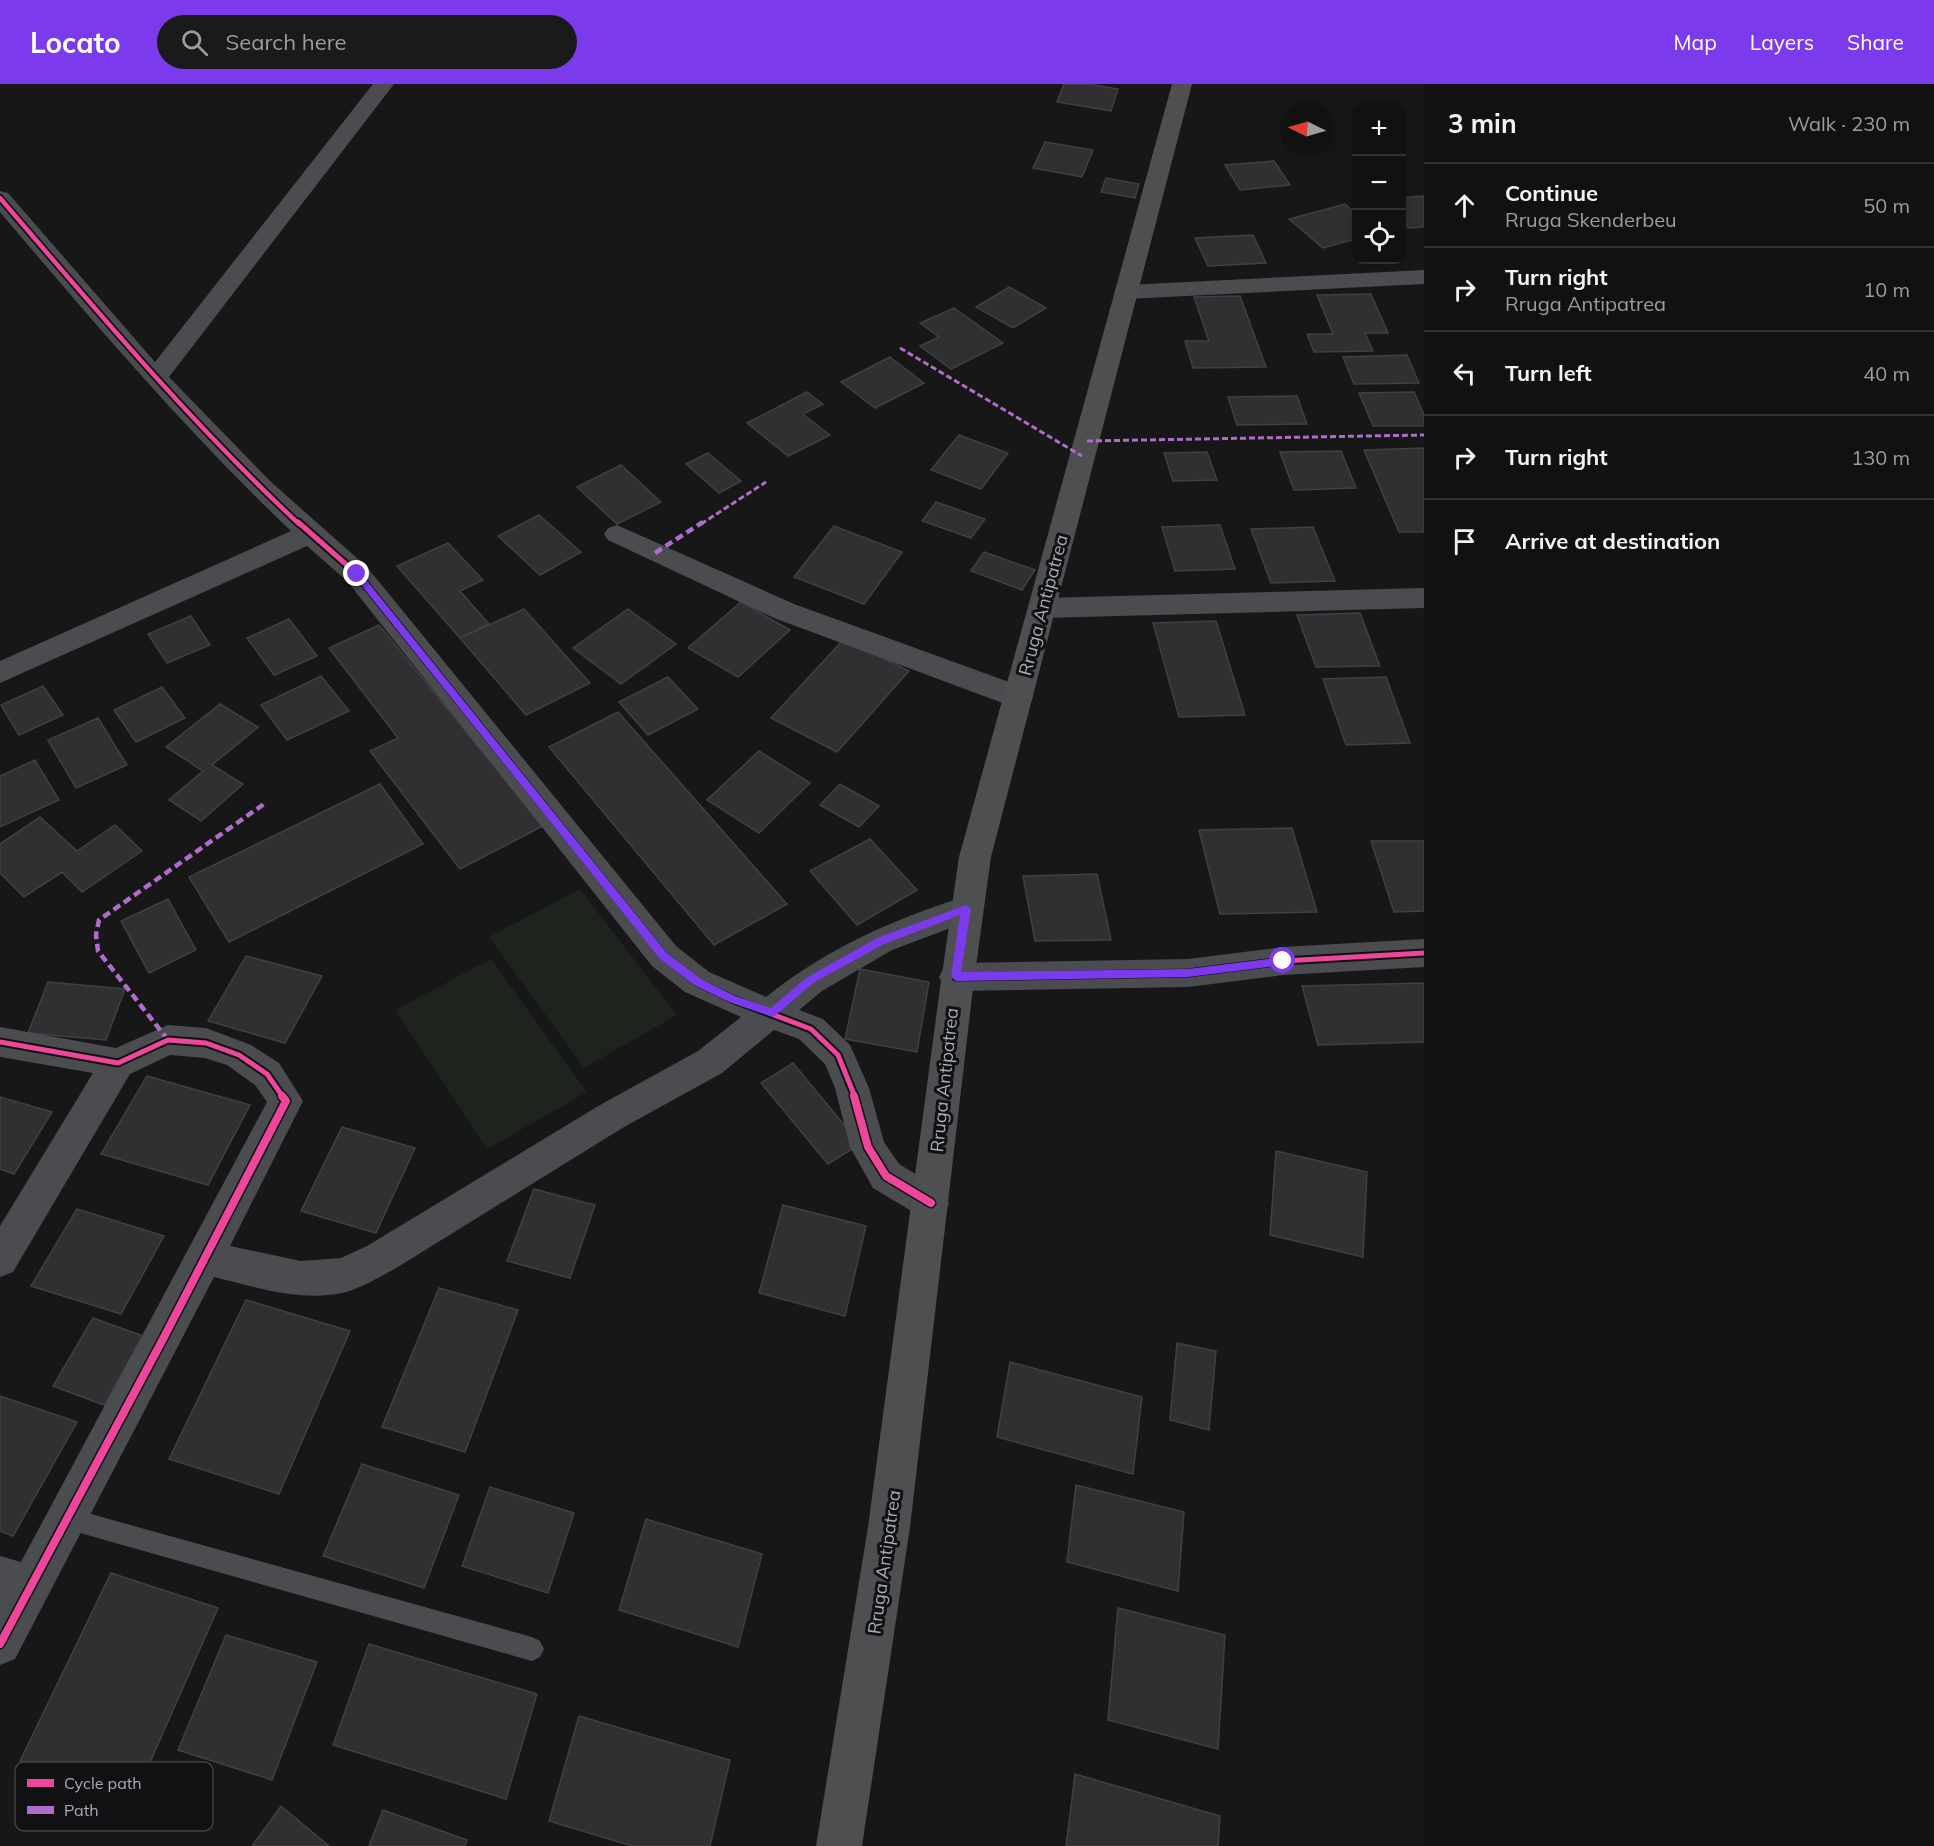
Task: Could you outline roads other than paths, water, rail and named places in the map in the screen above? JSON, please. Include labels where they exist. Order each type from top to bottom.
[{"type":"main road","name":"Rruga Antipatrea","points":[[839,1846],[866,1697],[931,1203],[956,977],[975,857],[1182,84]]},
{"type":"street","points":[[155,379],[384,84]]},
{"type":"street","points":[[0,198],[155,379],[309,534],[357,574],[664,956],[697,982],[732,999],[773,1012],[811,1029],[838,1055],[852,1089],[868,1147],[886,1176],[931,1203]]},
{"type":"street","points":[[1126,292],[1423,278]]},
{"type":"street","points":[[0,673],[309,534]]},
{"type":"street","points":[[617,534],[784,611],[1018,697]]},
{"type":"street","points":[[1042,608],[1424,598]]},
{"type":"street","points":[[205,1258],[302,1279],[344,1275],[380,1258],[602,1122],[710,1062],[810,981],[880,941],[966,909]]},
{"type":"street","points":[[956,977],[1188,973],[1283,961],[1424,953]]},
{"type":"street","points":[[0,1260],[118,1063],[168,1040],[206,1043],[239,1055],[267,1074],[286,1101],[66,1518],[15,1582],[0,1644]]},
{"type":"street","points":[[0,1042],[118,1063]]},
{"type":"lane","points":[[66,1518],[532,1649]]}]
